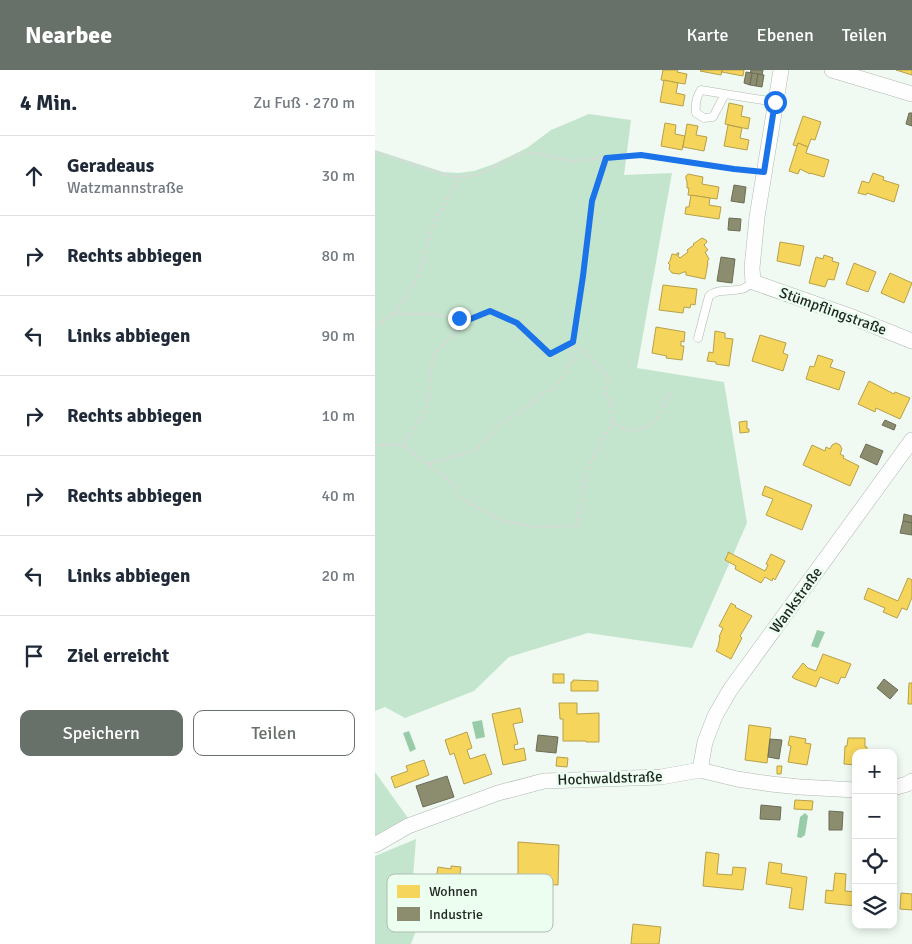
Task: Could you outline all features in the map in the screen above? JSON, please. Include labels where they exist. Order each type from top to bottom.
[{"type":"street","points":[[753,282],[752,268],[757,217],[781,70]]},
{"type":"street","points":[[832,70],[912,94]]},
{"type":"street","name":"Stümpflingstraße","points":[[753,282],[847,315],[912,342]]},
{"type":"street","name":"Wankstraße","points":[[700,770],[705,742],[715,716],[730,690],[912,440]]},
{"type":"street","name":"Hochwaldstraße","points":[[375,845],[408,826],[498,794],[544,781],[661,777],[700,770],[737,780],[800,787],[852,790]]},
{"type":"street","points":[[897,787],[912,781]]},
{"type":"lane","points":[[725,94],[775,102]]},
{"type":"lane","points":[[698,338],[709,296],[720,291],[744,289],[753,282]]},
{"type":"path","points":[[375,152],[449,176],[460,177],[476,175],[523,153],[535,153],[571,160],[641,155],[764,172]]},
{"type":"path","points":[[428,464],[476,450],[501,424],[530,405],[538,396],[556,387],[572,362],[592,201],[606,158]]},
{"type":"path","points":[[375,326],[394,314],[418,277],[434,222],[460,177]]},
{"type":"path","points":[[403,445],[427,408],[433,354],[468,320],[490,311],[517,323],[550,354],[573,342]]},
{"type":"path","points":[[394,314],[433,314],[468,320]]},
{"type":"path","points":[[375,445],[403,445],[453,483],[459,497],[503,521],[536,527],[577,526],[586,471],[612,422],[611,404],[606,394],[609,379],[573,342]]},
{"type":"path","points":[[612,422],[628,431],[646,427],[660,415],[672,389]]},
{"type":"shaded area","points":[[589,114],[631,120],[624,175],[672,173],[637,368],[724,382],[747,523],[692,648],[588,633],[509,657],[474,691],[405,718],[385,707],[375,711],[375,150],[443,172],[474,171],[494,164],[527,148],[551,130]]},
{"type":"shaded area","points":[[817,630],[825,632],[818,648],[811,646]]},
{"type":"shaded area","points":[[482,720],[485,737],[476,739],[472,722]]},
{"type":"shaded area","points":[[409,731],[416,749],[410,752],[403,733]]},
{"type":"shaded area","points":[[375,772],[408,818],[375,836]]},
{"type":"shaded area","points":[[805,813],[808,816],[805,835],[801,838],[797,837],[800,817]]},
{"type":"shaded area","points":[[416,839],[413,874],[387,874],[387,932],[415,932],[411,944],[375,944],[375,856]]},
{"type":"building: Wohnen","points":[[663,70],[678,70],[677,72],[687,74],[685,84],[661,80]]},
{"type":"building: Wohnen","points":[[701,70],[722,70],[721,75]]},
{"type":"building: Wohnen","points":[[722,70],[744,70],[743,76],[722,72]]},
{"type":"building: Wohnen","points":[[896,70],[912,70],[912,75]]},
{"type":"building: Wohnen","points":[[664,80],[678,83],[676,93],[685,95],[683,106],[660,102]]},
{"type":"building: Wohnen","points":[[729,103],[743,106],[741,116],[750,118],[748,129],[725,124]]},
{"type":"building: Wohnen","points":[[803,116],[821,122],[815,140],[811,139],[808,147],[798,143],[797,146],[793,145]]},
{"type":"building: Wohnen","points":[[665,123],[676,125],[675,134],[685,136],[682,150],[661,146]]},
{"type":"building: Wohnen","points":[[687,124],[698,126],[696,135],[707,137],[704,151],[683,147]]},
{"type":"building: Wohnen","points":[[728,125],[742,128],[740,138],[749,140],[747,150],[724,146]]},
{"type":"building: Wohnen","points":[[798,143],[808,147],[806,153],[829,160],[824,177],[810,174],[800,169],[798,174],[789,171]]},
{"type":"building: Wohnen","points":[[873,173],[884,177],[883,180],[899,185],[894,202],[867,193],[866,195],[858,193],[862,181],[869,183]]},
{"type":"building: Wohnen","points":[[688,174],[703,177],[702,184],[719,187],[717,199],[688,195],[689,188],[687,188],[686,176]]},
{"type":"building: Wohnen","points":[[691,195],[710,198],[709,205],[721,207],[719,219],[685,214],[686,207],[689,207]]},
{"type":"building: Wohnen","points":[[702,238],[707,242],[704,245],[708,250],[705,252],[709,259],[705,279],[686,275],[686,272],[672,273],[668,263],[672,254],[677,255],[679,253],[678,256],[680,258],[688,252],[687,250],[693,244]]},
{"type":"building: Wohnen","points":[[780,242],[804,246],[800,266],[777,261]]},
{"type":"building: Wohnen","points":[[824,255],[833,258],[832,261],[839,263],[834,280],[828,279],[825,287],[809,283],[816,257],[823,259]]},
{"type":"building: Wohnen","points":[[854,263],[876,272],[868,292],[846,284]]},
{"type":"building: Wohnen","points":[[890,273],[912,283],[904,303],[881,293]]},
{"type":"building: Wohnen","points":[[663,285],[697,289],[695,305],[691,304],[690,308],[684,307],[683,313],[659,310]]},
{"type":"building: Wohnen","points":[[656,327],[685,332],[684,342],[681,341],[681,346],[684,346],[682,360],[666,358],[667,356],[652,353]]},
{"type":"building: Wohnen","points":[[715,331],[725,333],[725,338],[733,339],[729,366],[707,361],[709,352],[713,353]]},
{"type":"building: Wohnen","points":[[760,335],[786,343],[783,353],[788,355],[783,371],[752,361]]},
{"type":"building: Wohnen","points":[[818,355],[833,360],[830,367],[845,372],[839,390],[806,379],[810,366],[814,367]]},
{"type":"building: Wohnen","points":[[869,381],[894,394],[895,392],[910,398],[900,419],[876,408],[875,412],[858,404]]},
{"type":"building: Wohnen","points":[[747,421],[749,432],[740,433],[739,422]]},
{"type":"building: Wohnen","points":[[836,443],[842,449],[840,454],[844,456],[843,458],[859,466],[850,486],[803,465],[812,445],[825,451],[826,447],[830,449]]},
{"type":"building: Wohnen","points":[[765,486],[812,505],[802,530],[766,515],[773,499],[762,495]]},
{"type":"building: Wohnen","points":[[728,552],[765,571],[771,554],[785,561],[775,580],[773,578],[772,581],[765,577],[761,583],[735,569],[736,566],[725,560]]},
{"type":"building: Wohnen","points":[[908,578],[912,580],[912,597],[907,610],[902,608],[897,618],[883,612],[885,608],[864,599],[868,588],[898,601]]},
{"type":"building: Wohnen","points":[[731,603],[752,616],[740,636],[742,638],[731,659],[716,651],[723,628],[719,626]]},
{"type":"building: Wohnen","points":[[823,654],[851,664],[845,678],[841,677],[838,684],[820,677],[816,687],[792,677],[803,663],[808,668],[816,671]]},
{"type":"building: Wohnen","points":[[553,674],[564,674],[564,683],[553,683]]},
{"type":"building: Wohnen","points":[[573,680],[598,681],[598,691],[571,691],[571,682]]},
{"type":"building: Wohnen","points":[[909,683],[912,683],[912,704],[908,704]]},
{"type":"building: Wohnen","points":[[559,703],[577,703],[577,714],[599,713],[599,742],[563,741],[563,719],[560,719]]},
{"type":"building: Wohnen","points":[[520,708],[523,722],[513,724],[518,744],[514,745],[515,750],[524,748],[526,760],[503,765],[492,714]]},
{"type":"building: Wohnen","points":[[749,725],[771,728],[767,763],[745,760]]},
{"type":"building: Wohnen","points":[[467,732],[472,748],[467,750],[470,759],[485,754],[492,774],[464,784],[454,753],[450,755],[445,740]]},
{"type":"building: Wohnen","points":[[790,736],[806,739],[805,743],[811,744],[807,765],[788,762],[791,746],[788,745]]},
{"type":"building: Wohnen","points":[[848,738],[865,738],[865,747],[867,749],[852,749],[852,765],[844,764],[845,746],[847,746]]},
{"type":"building: Wohnen","points":[[557,757],[568,758],[567,767],[556,766]]},
{"type":"building: Wohnen","points":[[424,760],[429,775],[395,788],[391,777],[408,771],[406,766]]},
{"type":"building: Wohnen","points":[[777,766],[782,766],[781,774],[777,774]]},
{"type":"building: Wohnen","points":[[795,800],[813,801],[812,810],[794,809]]},
{"type":"building: Wohnen","points":[[518,842],[559,845],[558,885],[553,885],[553,874],[518,874]]},
{"type":"building: Wohnen","points":[[706,852],[719,854],[717,874],[732,875],[733,867],[746,868],[743,890],[703,886]]},
{"type":"building: Wohnen","points":[[769,862],[782,864],[781,873],[807,877],[803,910],[789,908],[792,888],[766,884]]},
{"type":"building: Wohnen","points":[[451,866],[461,867],[460,874],[437,874],[438,867],[451,869]]},
{"type":"building: Wohnen","points":[[835,873],[846,874],[845,891],[852,892],[852,906],[825,903],[826,890],[833,891]]},
{"type":"building: Wohnen","points":[[901,893],[912,894],[912,910],[900,909]]},
{"type":"building: Wohnen","points":[[633,924],[661,927],[659,944],[631,944]]},
{"type":"building: Industrie","points":[[751,70],[763,70],[762,75],[750,73]]},
{"type":"building: Industrie","points":[[746,72],[752,73],[750,85],[744,83]]},
{"type":"building: Industrie","points":[[752,73],[758,74],[756,86],[750,85]]},
{"type":"building: Industrie","points":[[758,74],[764,75],[762,87],[756,86]]},
{"type":"building: Industrie","points":[[909,113],[912,113],[912,126],[906,124]]},
{"type":"building: Industrie","points":[[734,185],[746,187],[744,203],[731,201]]},
{"type":"building: Industrie","points":[[729,218],[741,219],[740,231],[728,230]]},
{"type":"building: Industrie","points":[[721,257],[735,259],[732,283],[717,281]]},
{"type":"building: Industrie","points":[[885,420],[896,425],[894,430],[882,425]]},
{"type":"building: Industrie","points":[[866,444],[883,451],[877,465],[860,457]]},
{"type":"building: Industrie","points":[[904,514],[912,516],[912,523],[903,521]]},
{"type":"building: Industrie","points":[[903,521],[912,523],[912,535],[900,533]]},
{"type":"building: Industrie","points":[[884,679],[898,690],[890,699],[877,688]]},
{"type":"building: Industrie","points":[[538,735],[558,737],[556,753],[536,751]]},
{"type":"building: Industrie","points":[[770,739],[782,740],[779,759],[768,757]]},
{"type":"building: Industrie","points":[[447,776],[454,797],[423,807],[416,786]]},
{"type":"building: Industrie","points":[[761,805],[781,807],[780,820],[760,819]]},
{"type":"building: Industrie","points":[[829,811],[843,812],[842,830],[829,830]]},
{"type":"route","points":[[459,318],[468,320],[490,311],[517,323],[550,354],[573,342],[592,201],[606,158],[641,155],[764,172],[775,102]]}]
